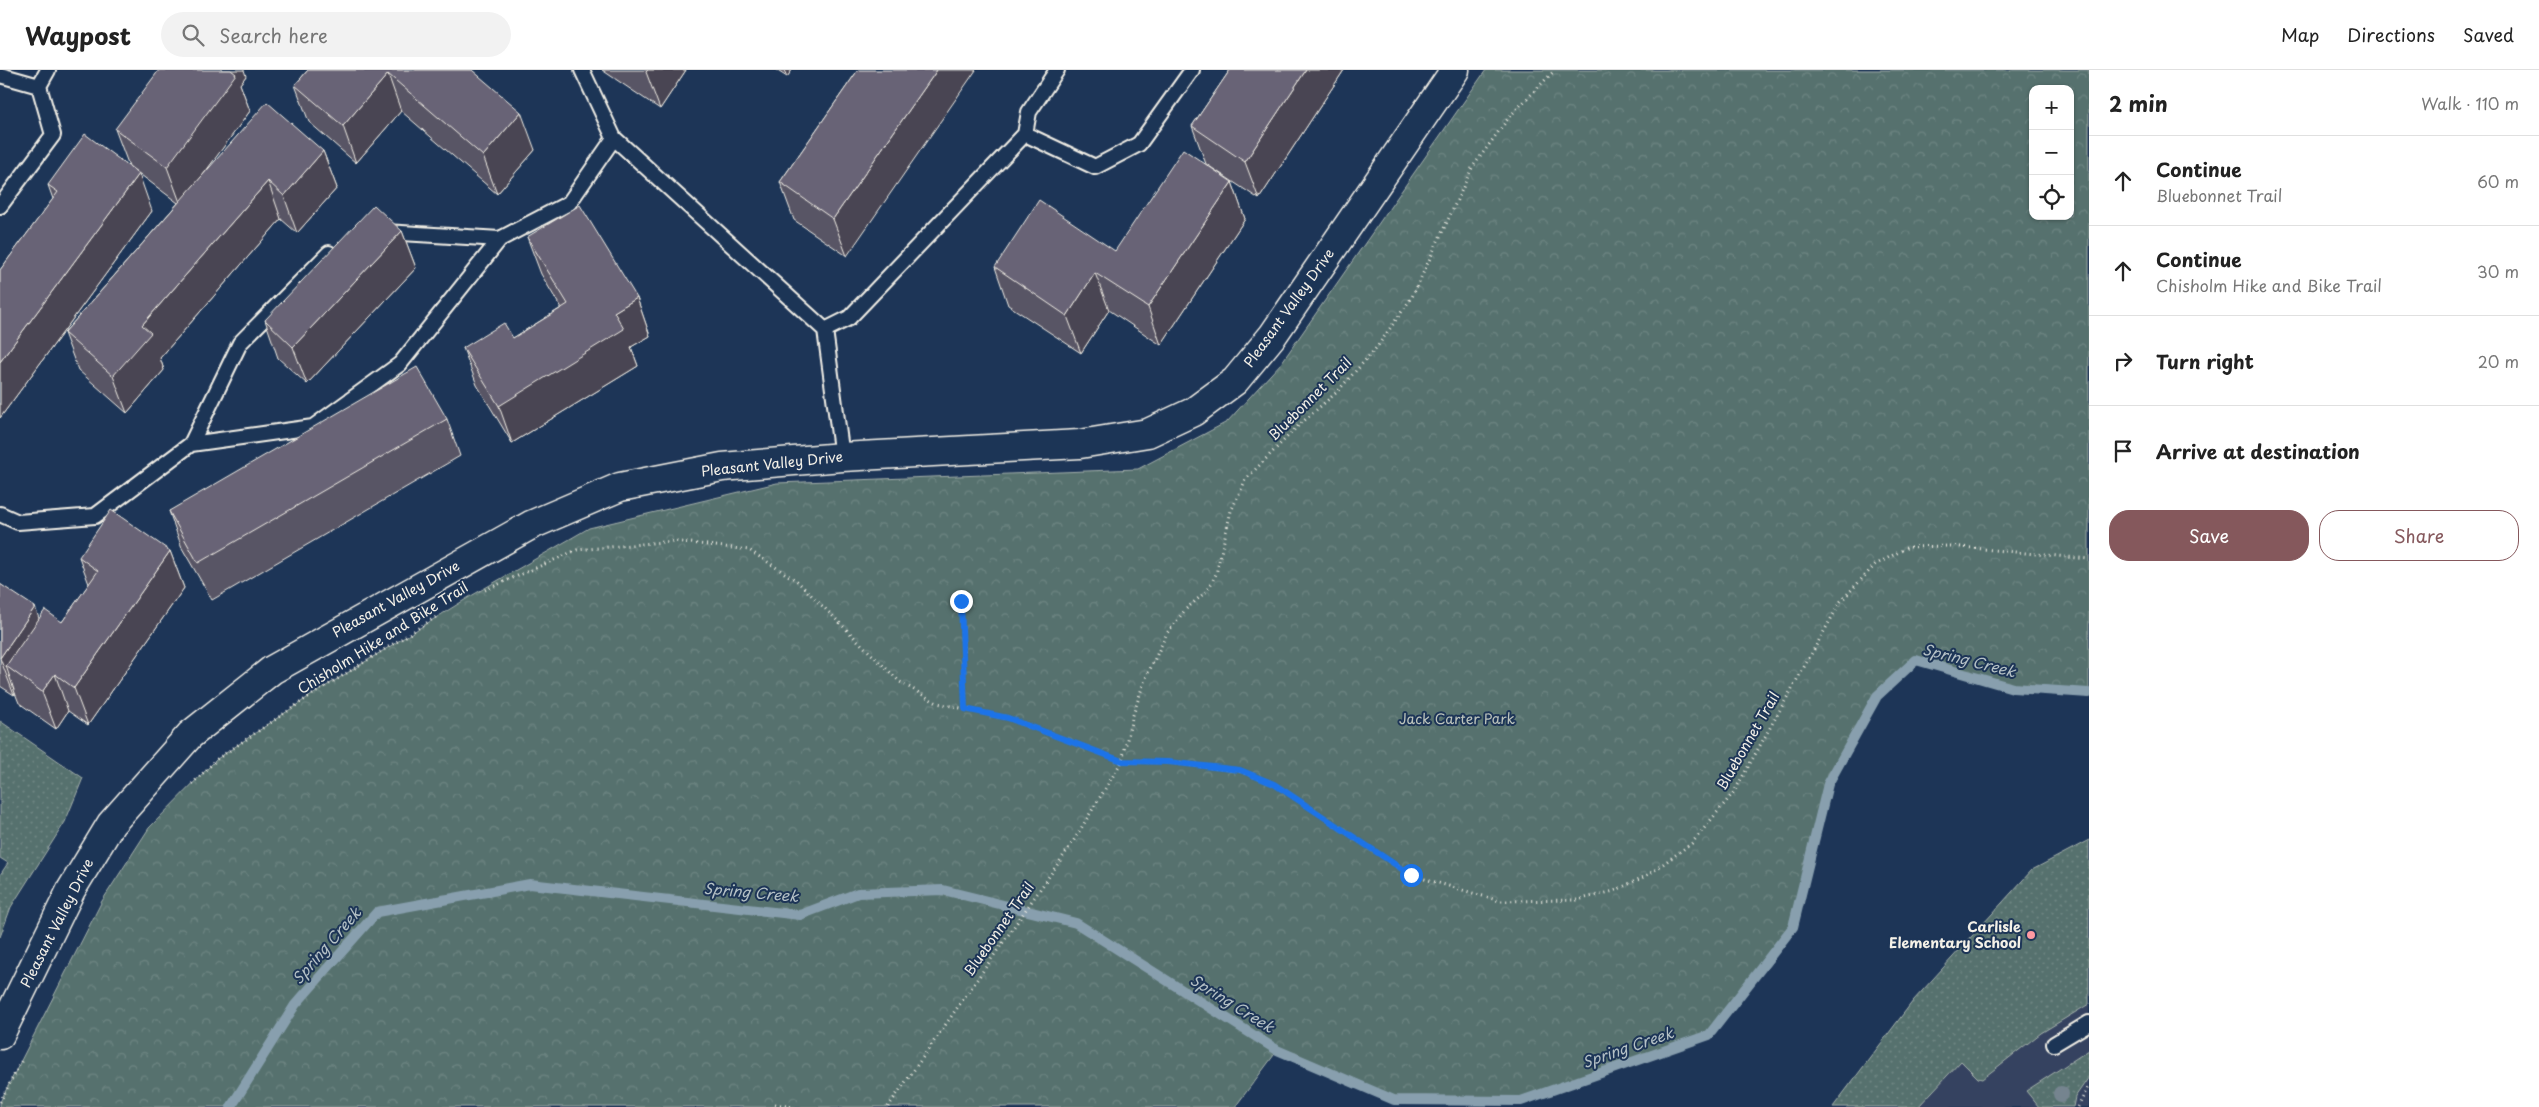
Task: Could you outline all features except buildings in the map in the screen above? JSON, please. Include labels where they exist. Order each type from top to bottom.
[{"type":"street","name":"Pleasant Valley Drive","points":[[0,1035],[71,890],[111,824],[190,734],[272,670],[531,525],[620,487],[722,467],[842,457],[1080,444],[1148,434],[1193,412],[1235,381],[1273,335],[1455,70]]},
{"type":"lane","points":[[0,206],[52,135],[39,86],[48,70]]},
{"type":"lane","points":[[582,70],[614,138],[825,330],[842,457]]},
{"type":"lane","points":[[825,330],[848,318],[1024,134],[1030,112],[1057,70]]},
{"type":"lane","points":[[1024,134],[1095,167],[1139,144],[1192,70]]},
{"type":"lane","points":[[0,75],[39,86]]},
{"type":"lane","points":[[191,444],[313,427],[400,364],[500,238],[569,203],[614,138]]},
{"type":"lane","points":[[372,231],[500,238]]},
{"type":"lane","points":[[0,514],[18,522],[95,516],[191,444],[240,343],[338,244]]},
{"type":"lane","points":[[2054,1044],[2089,1023]]},
{"type":"path","name":"Bluebonnet Trail","points":[[888,1107],[1071,845],[1122,761],[1132,718],[1144,682],[1168,633],[1186,609],[1208,590],[1216,574],[1231,511],[1246,479],[1299,425],[1337,392],[1377,347],[1412,297],[1472,168],[1510,116],[1554,70]]},
{"type":"path","name":"Chisholm Hike and Bike Trail","points":[[480,592],[577,550],[674,541],[749,550],[797,582],[900,682],[937,703],[1008,718],[1122,761]]},
{"type":"path","name":"Bluebonnet Trail","points":[[1122,761],[1168,762],[1240,770],[1281,789],[1411,875],[1500,902],[1577,900],[1614,891],[1648,875],[1692,843],[1734,792],[1841,601],[1875,565],[1908,547],[1951,546],[2089,559]]},
{"type":"path","points":[[961,601],[965,709]]},
{"type":"path","name":"Chisholm Hike and Bike Trail","points":[[190,786],[225,753],[307,698],[438,616]]},
{"type":"path","points":[[0,1102],[25,1053]]},
{"type":"path","points":[[2078,1107],[2089,1085]]},
{"type":"path","points":[[775,1104],[794,1107]]},
{"type":"shaded area","name":"Carlisle Elementary School","points":[[2089,840],[2089,1107],[1833,1107],[1913,1001],[2032,870]]},
{"type":"green space","name":"Jack Carter Park","points":[[1486,70],[2089,70],[2089,693],[2013,688],[1916,660],[1877,696],[1828,784],[1793,927],[1709,1035],[1521,1101],[1394,1100],[1277,1051],[1235,1107],[0,1107],[0,1102],[102,901],[149,828],[217,759],[307,698],[471,596],[589,528],[777,483],[1138,469],[1227,422],[1282,362]]},
{"type":"green space","points":[[0,721],[83,778],[65,822],[11,907],[0,937],[0,875],[8,863],[0,858]]},
{"type":"green space","name":"Carlisle Elementary School","points":[[2089,840],[2089,1004],[2041,1033],[1982,1079],[1978,1078],[1961,1061],[1918,1107],[1833,1107],[1913,1001],[2032,870]]},
{"type":"green space","points":[[2089,1050],[2089,1077],[2075,1097],[2073,1107],[2039,1107],[2026,1091]]},
{"type":"waterway","name":"Spring Creek","points":[[231,1107],[295,1005],[377,912],[530,884],[800,915],[858,893],[943,890],[1076,923],[1277,1050],[1394,1100],[1521,1101],[1709,1035],[1793,927],[1828,784],[1877,696],[1916,660],[2013,688],[2089,693]]},
{"type":"place","name":"Carlisle Elementary School","points":[[2031,935]]},
{"type":"route","points":[[961,601],[965,709],[1008,718],[1122,761],[1168,762],[1240,770],[1274,784],[1411,875]]}]
